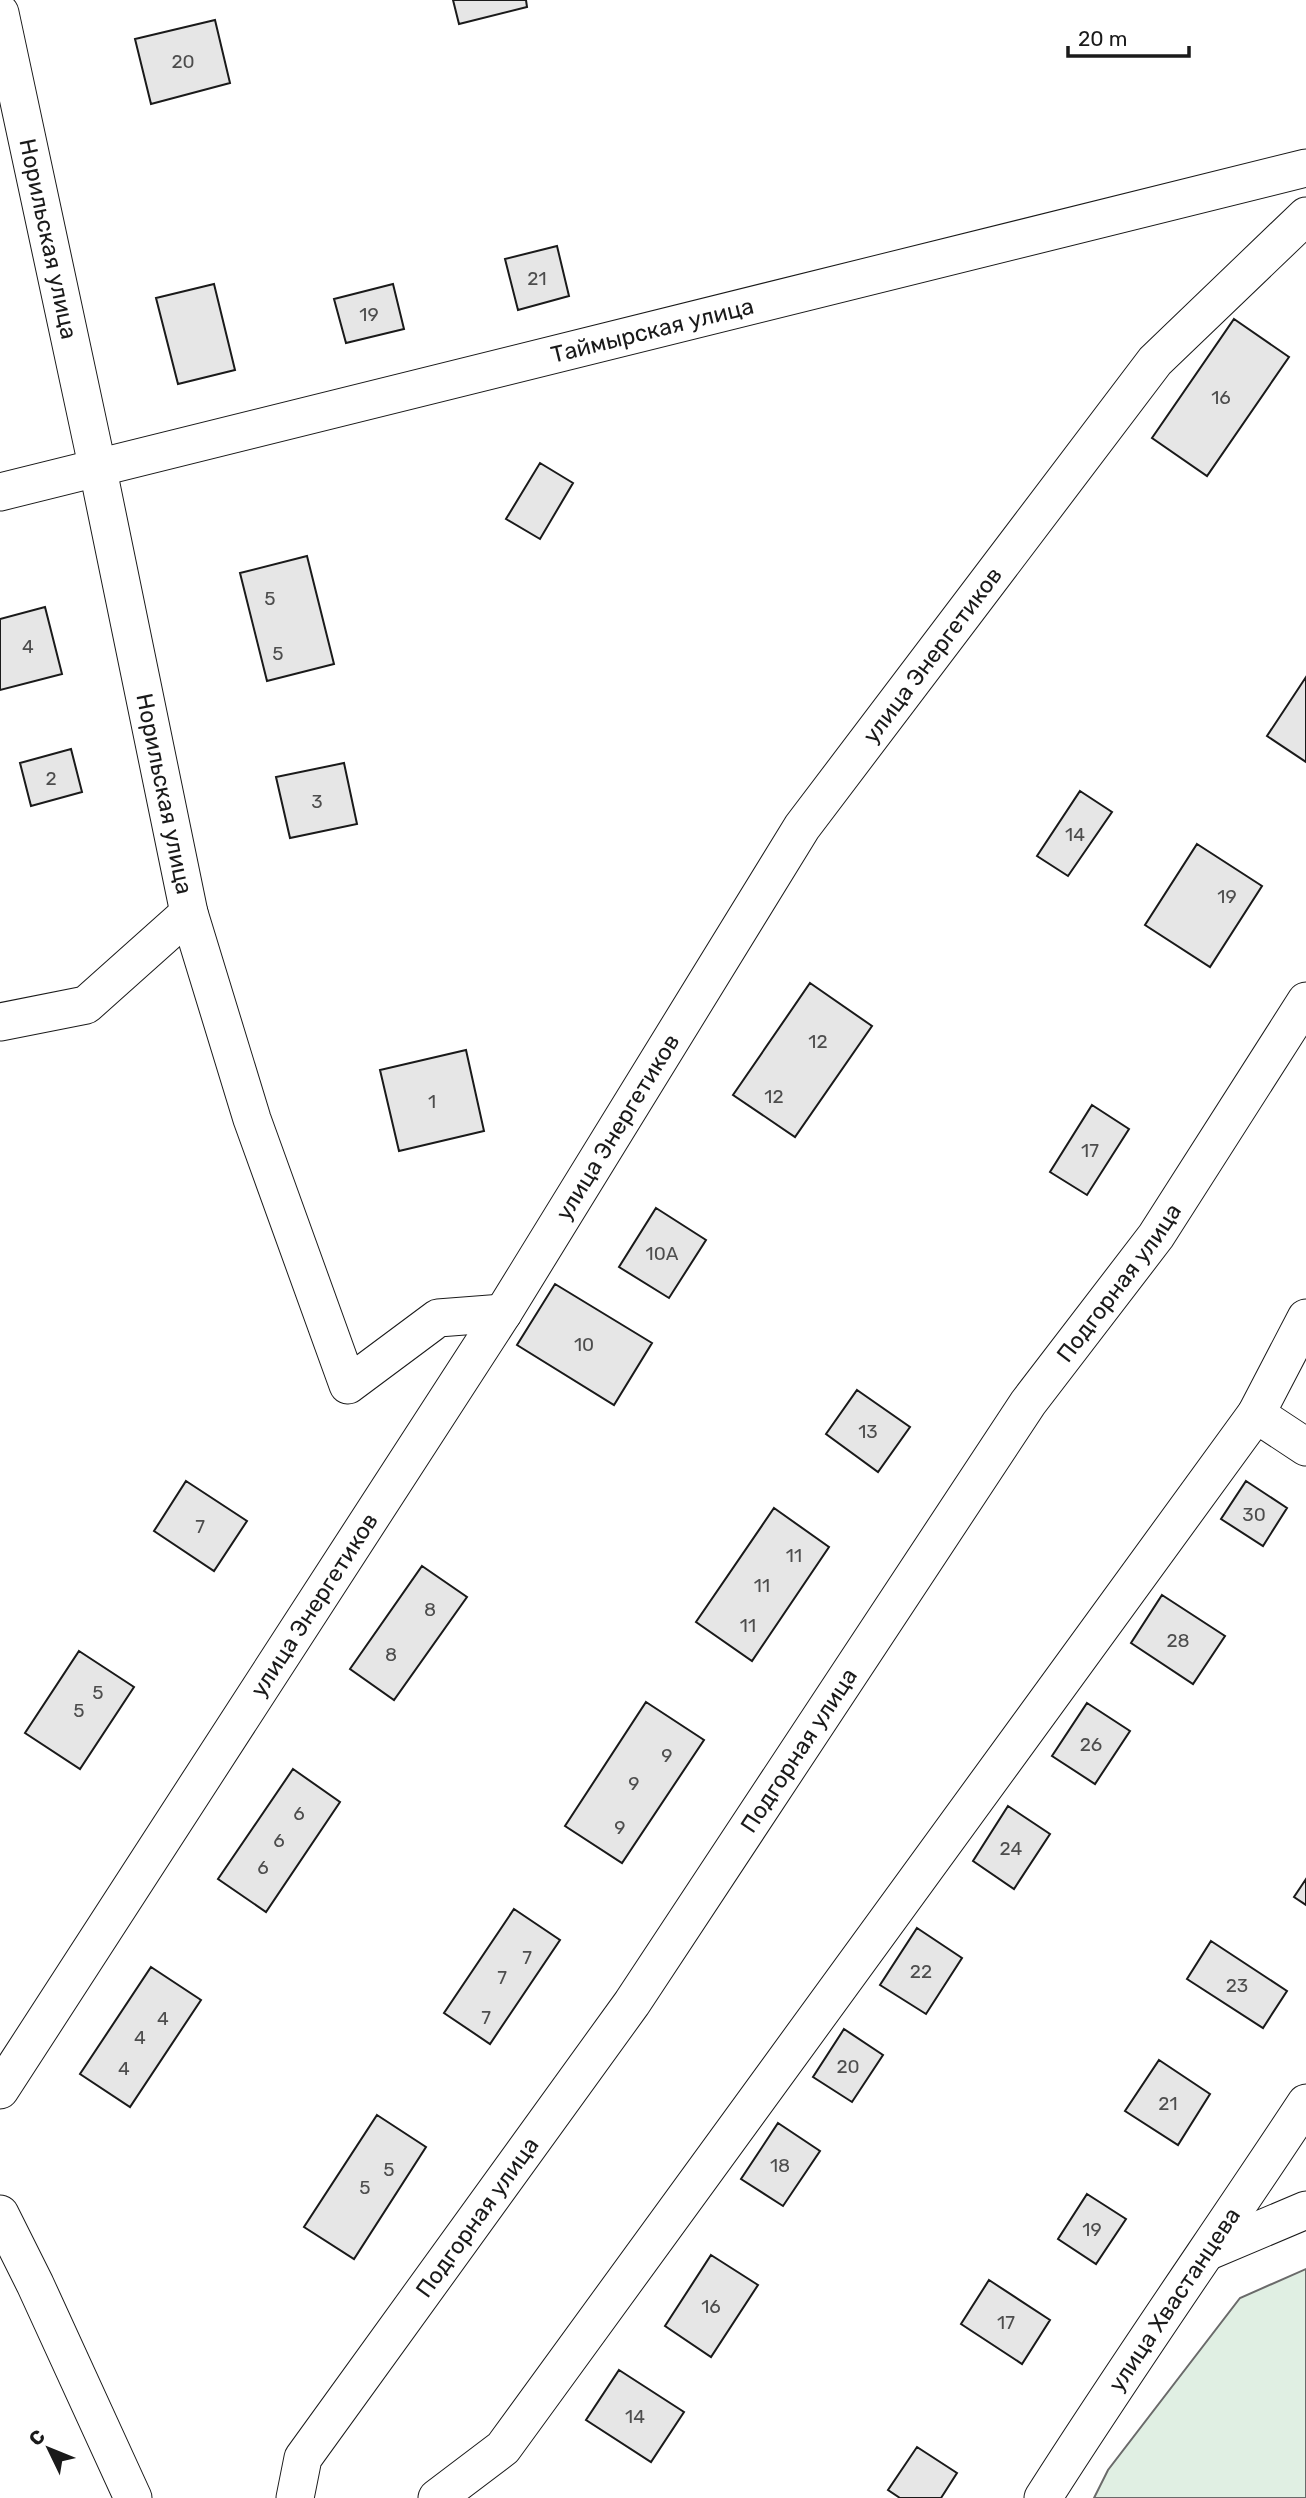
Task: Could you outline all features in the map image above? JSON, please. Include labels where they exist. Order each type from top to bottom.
[{"type":"street","name":"Норильская улица","points":[[0,13],[189,913],[253,1119],[348,1385],[438,1318],[503,1313]]},
{"type":"street","name":"Таймырская улица","points":[[0,492],[98,470],[1306,168]]},
{"type":"street","name":"улица Энергетиков","points":[[0,2090],[503,1313],[802,827],[1155,361],[1306,216]]},
{"type":"street","points":[[0,1022],[86,1004],[189,913]]},
{"type":"street","name":"Подгорная улица","points":[[295,2498],[303,2458],[632,2003],[1028,1403],[1156,1236],[1306,1001]]},
{"type":"street","points":[[437,2498],[503,2448],[1256,1414],[1306,1318]]},
{"type":"street","points":[[1256,1414],[1306,1447]]},
{"type":"street","name":"улица Хвастанцева","points":[[1043,2498],[1096,2414],[1306,2103]]},
{"type":"street","points":[[1209,2250],[1306,2210]]},
{"type":"street","points":[[0,2214],[133,2498]]},
{"type":"green space","points":[[1306,2269],[1306,2498],[1094,2498],[1108,2470],[1240,2298]]},
{"type":"building","points":[[453,0],[526,0],[527,7],[459,24]]},
{"type":"building","points":[[215,20],[230,83],[151,104],[135,39]]},
{"type":"building","points":[[557,246],[569,296],[518,310],[505,259]]},
{"type":"building","points":[[214,284],[235,370],[178,384],[156,298]]},
{"type":"building","points":[[393,284],[404,329],[346,343],[334,299]]},
{"type":"building","points":[[1234,319],[1289,357],[1207,476],[1152,438]]},
{"type":"building","points":[[540,463],[573,483],[540,539],[506,519]]},
{"type":"building","points":[[307,556],[334,664],[267,681],[240,573]]},
{"type":"building","points":[[45,607],[62,674],[0,690],[0,619]]},
{"type":"building","points":[[1306,677],[1306,762],[1267,736]]},
{"type":"building","points":[[71,749],[82,792],[31,806],[20,763]]},
{"type":"building","points":[[344,763],[357,824],[290,838],[276,777]]},
{"type":"building","points":[[1080,791],[1112,812],[1068,876],[1037,856]]},
{"type":"building","points":[[1197,844],[1262,886],[1210,967],[1145,925]]},
{"type":"building","points":[[810,983],[872,1026],[795,1137],[733,1095]]},
{"type":"building","points":[[466,1050],[484,1131],[399,1151],[380,1070]]},
{"type":"building","points":[[1092,1105],[1129,1129],[1087,1195],[1050,1172]]},
{"type":"building","points":[[656,1208],[706,1240],[669,1298],[619,1267]]},
{"type":"building","points":[[555,1284],[652,1343],[614,1405],[517,1345]]},
{"type":"building","points":[[857,1390],[910,1427],[878,1472],[826,1434]]},
{"type":"building","points":[[186,1481],[247,1521],[214,1571],[154,1531]]},
{"type":"building","points":[[1246,1481],[1287,1508],[1263,1546],[1221,1519]]},
{"type":"building","points":[[774,1508],[829,1547],[752,1661],[696,1622]]},
{"type":"building","points":[[422,1566],[467,1597],[394,1700],[350,1669]]},
{"type":"building","points":[[1162,1595],[1225,1636],[1193,1684],[1131,1643]]},
{"type":"building","points":[[79,1651],[134,1687],[80,1769],[25,1733]]},
{"type":"building","points":[[646,1702],[704,1740],[622,1863],[565,1826]]},
{"type":"building","points":[[1087,1703],[1130,1731],[1095,1784],[1052,1756]]},
{"type":"building","points":[[293,1769],[340,1802],[266,1912],[218,1879]]},
{"type":"building","points":[[1008,1806],[1050,1834],[1014,1889],[973,1861]]},
{"type":"building","points":[[1306,1879],[1306,1905],[1294,1897]]},
{"type":"building","points":[[514,1909],[560,1940],[490,2044],[444,2013]]},
{"type":"building","points":[[917,1928],[962,1958],[926,2014],[880,1985]]},
{"type":"building","points":[[1211,1941],[1287,1991],[1263,2028],[1187,1979]]},
{"type":"building","points":[[151,1967],[201,2000],[130,2107],[80,2074]]},
{"type":"building","points":[[844,2029],[883,2055],[852,2102],[813,2077]]},
{"type":"building","points":[[1159,2060],[1210,2094],[1178,2145],[1125,2111]]},
{"type":"building","points":[[377,2115],[426,2147],[354,2259],[304,2227]]},
{"type":"building","points":[[778,2123],[820,2151],[783,2206],[741,2179]]},
{"type":"building","points":[[1087,2194],[1126,2219],[1096,2264],[1058,2239]]},
{"type":"building","points":[[711,2255],[758,2285],[711,2357],[665,2326]]},
{"type":"building","points":[[989,2280],[1050,2320],[1022,2364],[961,2324]]},
{"type":"building","points":[[619,2370],[684,2412],[651,2462],[586,2420]]},
{"type":"building","points":[[917,2447],[957,2473],[941,2498],[900,2498],[888,2490]]}]
